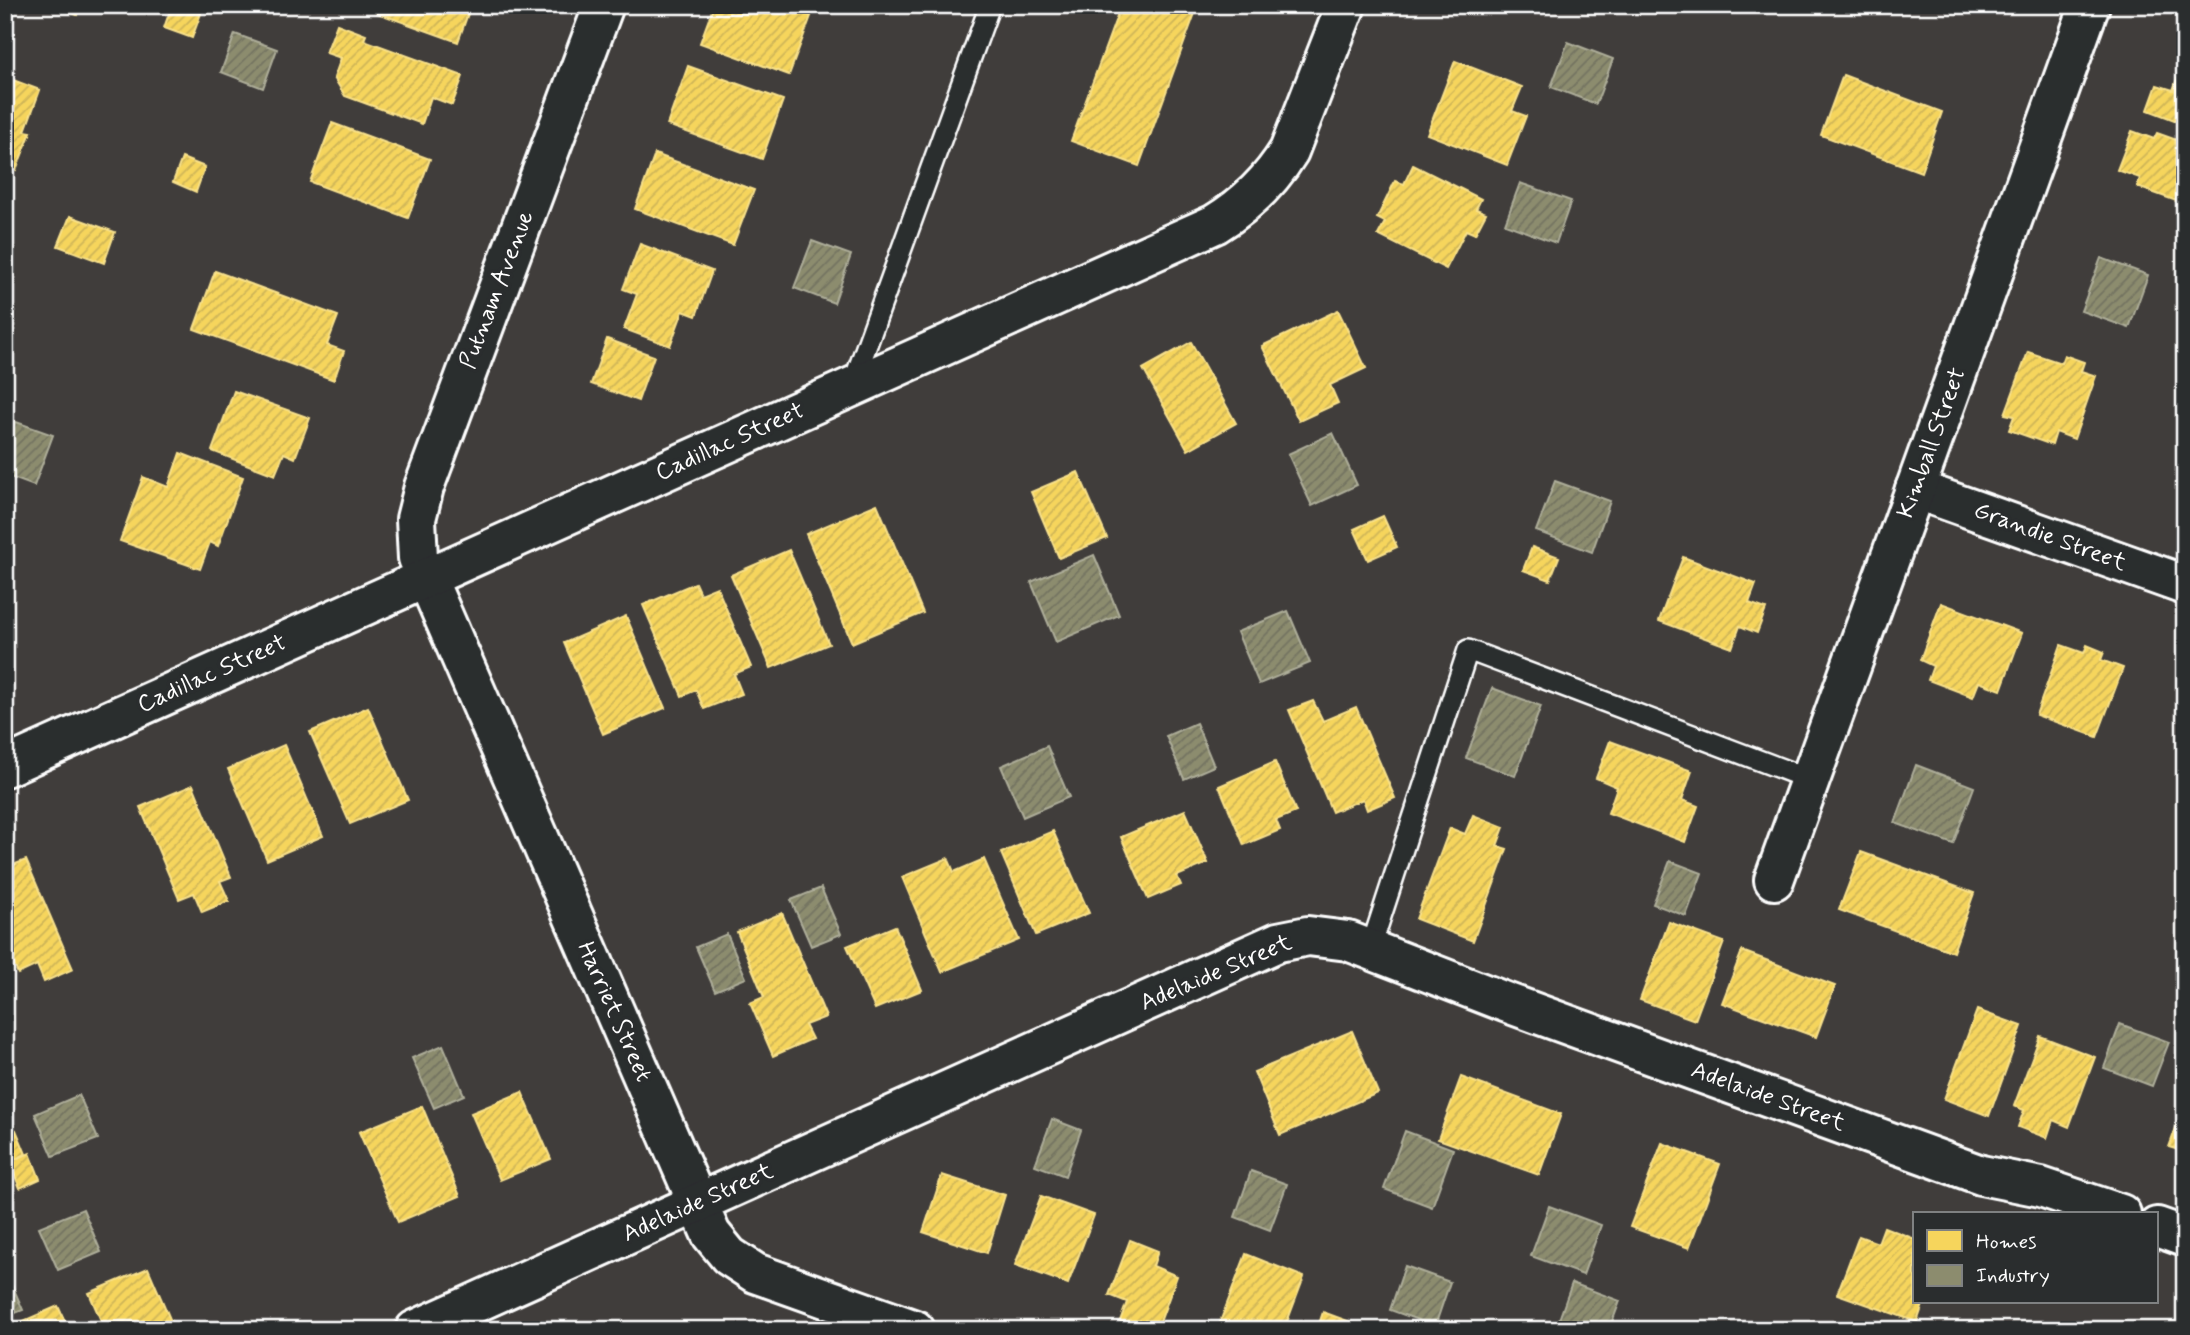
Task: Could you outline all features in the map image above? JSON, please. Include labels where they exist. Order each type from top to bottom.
[{"type":"street","name":"Putnam Avenue","points":[[425,579],[418,558],[415,530],[418,505],[604,5]]},
{"type":"street","name":"Cadillac Street","points":[[5,767],[1201,231],[1246,203],[1277,171],[1289,151],[1346,5]]},
{"type":"street","name":"Kimball Street","points":[[1774,880],[2090,5]]},
{"type":"street","name":"Grandie Street","points":[[1915,489],[2185,586]]},
{"type":"street","name":"Harriet Street","points":[[425,579],[711,1234],[720,1248],[740,1265],[755,1273],[915,1330]]},
{"type":"street","name":"Adelaide Street","points":[[415,1330],[463,1320],[698,1204],[1278,942],[1318,936],[1348,941],[1981,1175],[2040,1187],[2115,1212]]},
{"type":"street","points":[[2158,1227],[2185,1237]]},
{"type":"lane","points":[[852,387],[990,5]]},
{"type":"lane","points":[[1370,950],[1468,650],[1811,780]]},
{"type":"building: Homes","points":[[51,5],[80,5],[77,15]]},
{"type":"building: Homes","points":[[172,5],[204,5],[192,38],[164,28]]},
{"type":"building: Homes","points":[[380,5],[471,5],[458,42],[377,13]]},
{"type":"building: Homes","points":[[714,5],[781,5],[811,16],[789,75],[700,43]]},
{"type":"building: Homes","points":[[1121,5],[1198,5],[1139,166],[1071,141]]},
{"type":"building: Homes","points":[[337,24],[366,35],[364,40],[463,76],[452,105],[431,97],[422,124],[345,96],[334,78],[341,58],[326,53]]},
{"type":"building: Homes","points":[[1455,61],[1522,87],[1512,111],[1526,116],[1507,165],[1427,134]]},
{"type":"building: Homes","points":[[2183,63],[2185,124],[2148,110],[2157,85],[2173,90]]},
{"type":"building: Homes","points":[[688,66],[783,100],[762,159],[667,125]]},
{"type":"building: Homes","points":[[1843,75],[1942,112],[1921,172],[1821,135]]},
{"type":"building: Homes","points":[[13,80],[40,90],[25,131],[31,132],[16,170],[5,166],[5,98]]},
{"type":"building: Homes","points":[[332,123],[430,159],[408,218],[310,182]]},
{"type":"building: Homes","points":[[2132,131],[2154,139],[2157,133],[2185,143],[2185,204],[2137,187],[2140,178],[2117,170]]},
{"type":"building: Homes","points":[[655,154],[754,190],[733,245],[635,209]]},
{"type":"building: Homes","points":[[182,158],[205,167],[196,192],[173,182]]},
{"type":"building: Homes","points":[[1413,165],[1481,199],[1476,209],[1486,213],[1475,234],[1466,230],[1446,269],[1378,235],[1385,222],[1377,218],[1395,181],[1404,184]]},
{"type":"building: Homes","points":[[70,216],[115,232],[104,263],[58,246]]},
{"type":"building: Homes","points":[[640,244],[712,271],[696,316],[683,311],[670,346],[624,329],[637,294],[623,289]]},
{"type":"building: Homes","points":[[215,271],[338,316],[327,345],[344,351],[334,380],[194,329]]},
{"type":"building: Homes","points":[[1338,310],[1366,368],[1330,385],[1338,403],[1299,421],[1262,346]]},
{"type":"building: Homes","points":[[607,339],[654,356],[638,401],[591,384]]},
{"type":"building: Homes","points":[[1191,342],[1236,423],[1188,450],[1143,369]]},
{"type":"building: Homes","points":[[2028,352],[2061,363],[2064,355],[2084,362],[2081,371],[2096,376],[2074,439],[2056,432],[2052,445],[2009,430],[2014,416],[2005,414]]},
{"type":"building: Homes","points":[[234,391],[310,418],[295,458],[284,453],[275,475],[212,451]]},
{"type":"building: Homes","points":[[180,453],[243,477],[218,546],[210,542],[200,569],[120,541],[143,477],[168,487]]},
{"type":"building: Homes","points":[[1078,472],[1107,538],[1059,558],[1031,492]]},
{"type":"building: Homes","points":[[877,504],[923,613],[852,643],[806,534]]},
{"type":"building: Homes","points":[[1383,516],[1397,547],[1368,560],[1354,529]]},
{"type":"building: Homes","points":[[1532,547],[1559,557],[1550,580],[1523,570]]},
{"type":"building: Homes","points":[[789,550],[829,644],[771,668],[731,575]]},
{"type":"building: Homes","points":[[1683,557],[1756,584],[1749,603],[1766,609],[1757,633],[1740,626],[1732,648],[1659,621]]},
{"type":"building: Homes","points":[[695,583],[700,594],[717,587],[751,667],[734,674],[742,694],[704,709],[696,690],[682,696],[643,605]]},
{"type":"building: Homes","points":[[1941,603],[2022,633],[2001,690],[1979,682],[1973,697],[1928,680],[1933,666],[1920,660]]},
{"type":"building: Homes","points":[[626,616],[665,708],[603,734],[564,643]]},
{"type":"building: Homes","points":[[2061,645],[2084,653],[2087,645],[2104,652],[2101,660],[2123,668],[2097,737],[2036,715]]},
{"type":"building: Homes","points":[[1313,701],[1323,721],[1356,707],[1395,798],[1367,810],[1363,799],[1332,812],[1289,710]]},
{"type":"building: Homes","points":[[368,707],[408,800],[350,824],[310,732]]},
{"type":"building: Homes","points":[[1610,741],[1692,771],[1682,800],[1698,806],[1685,842],[1608,813],[1617,787],[1596,778]]},
{"type":"building: Homes","points":[[284,745],[323,836],[267,860],[228,769]]},
{"type":"building: Homes","points":[[1275,762],[1296,812],[1276,820],[1280,830],[1244,845],[1219,786]]},
{"type":"building: Homes","points":[[193,785],[231,877],[220,881],[229,901],[202,912],[194,893],[179,899],[140,807]]},
{"type":"building: Homes","points":[[1185,810],[1208,863],[1177,876],[1181,885],[1148,899],[1121,837]]},
{"type":"building: Homes","points":[[1473,815],[1504,827],[1497,846],[1507,849],[1473,941],[1416,919],[1450,828],[1465,834]]},
{"type":"building: Homes","points":[[1053,831],[1089,913],[1036,935],[1001,853]]},
{"type":"building: Homes","points":[[1861,852],[1974,893],[1953,952],[1839,910]]},
{"type":"building: Homes","points":[[948,858],[954,872],[984,859],[1019,940],[942,972],[902,877]]},
{"type":"building: Homes","points":[[26,860],[73,969],[44,982],[37,965],[18,974],[5,945],[5,868]]},
{"type":"building: Homes","points":[[782,913],[826,1017],[805,1025],[812,1039],[773,1056],[750,1003],[764,997],[737,932]]},
{"type":"building: Homes","points":[[1669,922],[1724,942],[1695,1020],[1640,1000]]},
{"type":"building: Homes","points":[[895,926],[922,990],[875,1009],[847,946]]},
{"type":"building: Homes","points":[[1742,951],[1835,986],[1816,1037],[1722,1003]]},
{"type":"building: Homes","points":[[1977,1010],[2022,1026],[1989,1116],[1944,1099]]},
{"type":"building: Homes","points":[[1352,1031],[1378,1093],[1280,1135],[1254,1072]]},
{"type":"building: Homes","points":[[2040,1036],[2095,1057],[2069,1127],[2053,1120],[2047,1138],[2018,1127],[2024,1110],[2014,1106]]},
{"type":"building: Homes","points":[[1461,1077],[1561,1114],[1539,1175],[1438,1139]]},
{"type":"building: Homes","points":[[522,1092],[551,1159],[500,1180],[471,1113]]},
{"type":"building: Homes","points":[[2185,1103],[2185,1152],[2169,1147]]},
{"type":"building: Homes","points":[[422,1106],[460,1196],[398,1222],[359,1132]]},
{"type":"building: Homes","points":[[16,1130],[26,1154],[9,1162],[5,1153],[5,1134]]},
{"type":"building: Homes","points":[[1662,1143],[1720,1164],[1689,1248],[1630,1227]]},
{"type":"building: Homes","points":[[30,1153],[40,1179],[20,1188],[9,1162]]},
{"type":"building: Homes","points":[[942,1175],[1005,1195],[987,1253],[923,1232]]},
{"type":"building: Homes","points":[[1041,1196],[1094,1215],[1068,1284],[1015,1265]]},
{"type":"building: Homes","points":[[1884,1227],[1913,1238],[1913,1304],[1923,1304],[1917,1322],[1837,1294],[1859,1236],[1878,1243]]},
{"type":"building: Homes","points":[[1130,1240],[1158,1251],[1153,1266],[1177,1276],[1157,1330],[1144,1330],[1120,1321],[1127,1302],[1109,1295]]},
{"type":"building: Homes","points":[[1246,1254],[1304,1277],[1284,1330],[1217,1330]]},
{"type":"building: Homes","points":[[148,1268],[173,1326],[164,1330],[105,1330],[89,1293]]},
{"type":"building: Homes","points":[[58,1306],[69,1330],[5,1330],[5,1329]]},
{"type":"building: Homes","points":[[1323,1312],[1372,1330],[1317,1330]]},
{"type":"building: Industry","points":[[235,34],[277,49],[263,88],[221,72]]},
{"type":"building: Industry","points":[[1568,42],[1613,59],[1596,104],[1551,87]]},
{"type":"building: Industry","points":[[1520,183],[1571,201],[1556,243],[1505,224]]},
{"type":"building: Industry","points":[[812,241],[851,255],[834,303],[794,288]]},
{"type":"building: Industry","points":[[2101,258],[2148,275],[2129,328],[2081,311]]},
{"type":"building: Industry","points":[[5,418],[53,435],[34,486],[5,475]]},
{"type":"building: Industry","points":[[1333,433],[1357,485],[1312,506],[1288,454]]},
{"type":"building: Industry","points":[[1555,481],[1610,501],[1592,552],[1536,531]]},
{"type":"building: Industry","points":[[1094,555],[1119,615],[1056,642],[1031,582]]},
{"type":"building: Industry","points":[[1288,611],[1310,663],[1259,684],[1237,632]]},
{"type":"building: Industry","points":[[1492,688],[1541,706],[1515,776],[1466,758]]},
{"type":"building: Industry","points":[[1196,723],[1214,766],[1184,779],[1166,736]]},
{"type":"building: Industry","points":[[1047,746],[1069,797],[1023,817],[1001,766]]},
{"type":"building: Industry","points":[[1916,765],[1974,787],[1953,844],[1895,823]]},
{"type":"building: Industry","points":[[1670,861],[1702,873],[1686,916],[1653,904]]},
{"type":"building: Industry","points":[[821,888],[841,934],[811,946],[791,900]]},
{"type":"building: Industry","points":[[727,934],[746,978],[715,991],[696,947]]},
{"type":"building: Industry","points":[[2120,1024],[2169,1042],[2152,1086],[2104,1068]]},
{"type":"building: Industry","points":[[443,1045],[464,1095],[434,1108],[412,1058]]},
{"type":"building: Industry","points":[[79,1095],[98,1139],[53,1156],[35,1114]]},
{"type":"building: Industry","points":[[1052,1119],[1081,1130],[1065,1176],[1035,1165]]},
{"type":"building: Industry","points":[[1405,1131],[1453,1149],[1432,1207],[1384,1189]]},
{"type":"building: Industry","points":[[1251,1171],[1287,1184],[1270,1230],[1235,1217]]},
{"type":"building: Industry","points":[[1549,1206],[1601,1225],[1583,1275],[1531,1256]]},
{"type":"building: Industry","points":[[83,1209],[101,1252],[58,1270],[39,1227]]},
{"type":"building: Industry","points":[[1405,1266],[1450,1282],[1435,1326],[1390,1310]]},
{"type":"building: Industry","points":[[5,1269],[23,1310],[5,1317]]},
{"type":"building: Industry","points":[[1572,1283],[1620,1301],[1609,1330],[1556,1328]]}]
